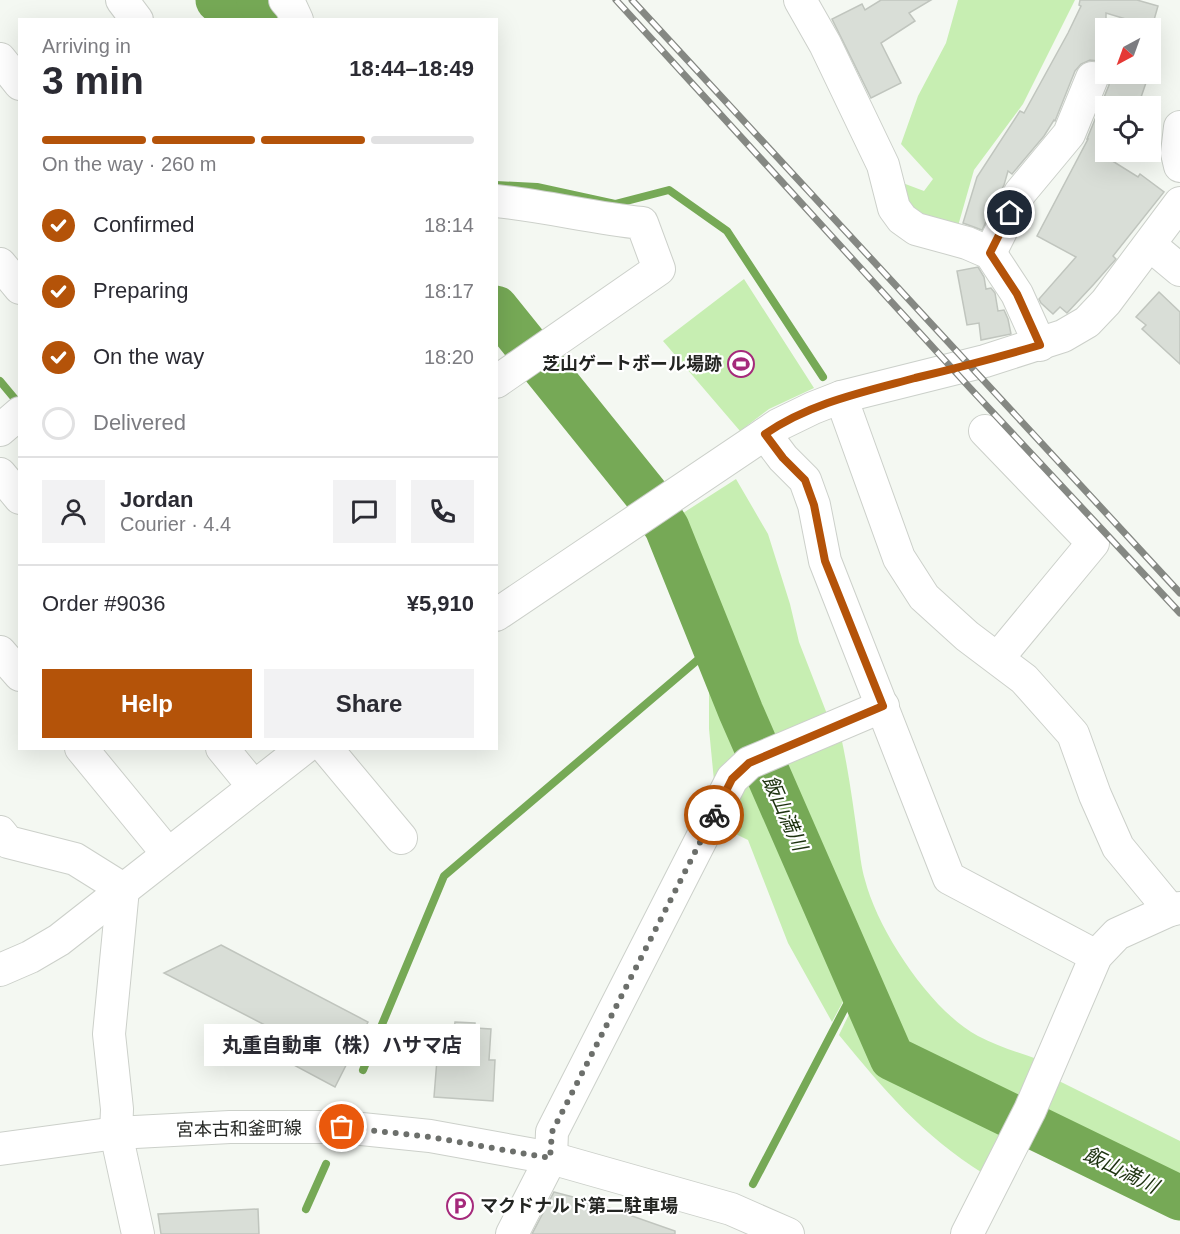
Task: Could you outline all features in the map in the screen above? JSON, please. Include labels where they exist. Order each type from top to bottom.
[{"type":"street","points":[[122,0],[136,18]]},
{"type":"street","points":[[285,0],[296,18]]},
{"type":"street","points":[[800,0],[825,44],[883,165],[894,208],[902,219],[916,229],[967,243],[990,253],[1017,294],[1040,345]]},
{"type":"street","points":[[0,59],[18,82]]},
{"type":"street","points":[[990,253],[1020,193],[1069,134],[1092,78]]},
{"type":"street","points":[[1180,127],[1177,153],[1180,166]]},
{"type":"street","points":[[498,201],[642,223],[659,269],[508,375]]},
{"type":"street","points":[[498,614],[778,425],[841,397],[1040,345],[1063,336],[1087,322],[1106,302],[1180,203]]},
{"type":"street","points":[[1150,245],[1180,270]]},
{"type":"street","points":[[0,264],[18,286]]},
{"type":"street","points":[[841,397],[899,558],[924,597],[967,636],[1024,679],[1073,734],[1095,795],[1118,847],[1175,909],[1117,934],[1096,956],[1030,1110],[967,1234]]},
{"type":"street","points":[[0,430],[18,415]]},
{"type":"street","points":[[985,431],[1093,543],[998,658]]},
{"type":"street","points":[[765,434],[783,458],[805,480],[814,505],[825,561],[949,878],[1096,956]]},
{"type":"street","points":[[0,474],[18,496]]},
{"type":"street","points":[[0,652],[18,673]]},
{"type":"street","points":[[512,1234],[550,1158],[552,1132],[732,779],[762,757],[883,706]]},
{"type":"street","points":[[83,750],[168,854]]},
{"type":"street","points":[[224,750],[254,788]]},
{"type":"street","points":[[0,970],[30,957],[59,940],[302,750]]},
{"type":"street","points":[[328,750],[401,838]]},
{"type":"street","points":[[3,838],[75,859],[123,888]]},
{"type":"street","points":[[123,888],[109,1034],[117,1109],[116,1133],[138,1234]]},
{"type":"street","name":"宮本古和釜町線","points":[[0,1149],[116,1133],[230,1127],[342,1127],[430,1137],[550,1158],[731,1209],[788,1234]]},
{"type":"green space","points":[[958,0],[1075,0],[1023,104],[974,170],[956,233],[916,218],[892,179],[924,191],[933,179],[901,144],[918,96],[946,43]]},
{"type":"green space","name":"芝山ゲートボール場跡","points":[[744,279],[814,388],[769,409],[740,431],[663,341]]},
{"type":"green space","points":[[736,479],[768,534],[790,604],[799,642],[827,714],[770,740],[680,515]]},
{"type":"green space","points":[[709,670],[743,753],[715,791],[709,729]]},
{"type":"green space","points":[[840,732],[862,870],[882,922],[894,945],[925,989],[960,1024],[985,1040],[1037,1059],[1016,1103],[903,1049],[777,760]]},
{"type":"green space","points":[[751,770],[847,994],[832,1022],[788,943],[748,840],[719,826]]},
{"type":"green space","points":[[853,1006],[882,1067],[1005,1132],[984,1174],[941,1143],[906,1111],[839,1035]]},
{"type":"green space","points":[[1059,1081],[1180,1141],[1180,1184],[1042,1115]]},
{"type":"building","points":[[881,0],[931,0],[909,13],[915,21],[881,43],[901,83],[871,98],[832,19],[862,4],[865,10]]},
{"type":"building","points":[[1080,0],[1137,0],[1158,6],[1155,18],[1122,18],[1106,13],[1106,18],[1095,18],[1095,61],[1081,64],[1075,71],[1055,121],[1012,174],[1008,171],[1004,185],[982,230],[963,223],[977,177],[1020,111],[1024,113],[1068,33],[1081,6],[1079,5]]},
{"type":"building","points":[[1146,84],[1141,96],[1105,96],[1109,85]]},
{"type":"building","points":[[1095,119],[1095,162],[1114,162],[1138,177],[1140,174],[1164,192],[1113,256],[1116,259],[1094,284],[1067,313],[1060,307],[1053,314],[1039,299],[1076,257],[1037,236]]},
{"type":"building","points":[[978,267],[984,277],[986,289],[991,288],[995,293],[998,311],[1004,310],[1011,334],[981,340],[979,323],[967,325],[957,271]]},
{"type":"building","points":[[1159,292],[1180,312],[1180,364],[1142,329],[1146,325],[1136,317]]},
{"type":"building","points":[[221,945],[368,1022],[335,1087],[290,1063],[300,1043],[164,973]]},
{"type":"building","points":[[455,1022],[475,1023],[475,1028],[491,1029],[489,1060],[495,1060],[493,1101],[434,1097],[438,1047],[442,1047],[444,1029],[454,1029]]},
{"type":"building","points":[[554,1192],[592,1202],[675,1231],[675,1234],[532,1234]]},
{"type":"building","points":[[258,1209],[259,1234],[161,1234],[158,1214]]},
{"type":"waterway","name":"飯山満川","points":[[218,0],[222,2],[233,0]]},
{"type":"waterway","name":"飯山満川","points":[[259,0],[274,18]]},
{"type":"waterway","points":[[498,185],[537,187],[615,204],[669,190],[727,231],[823,377]]},
{"type":"waterway","name":"飯山満川","points":[[498,310],[645,493],[667,528],[741,712],[892,1058],[1180,1198]]},
{"type":"waterway","points":[[0,381],[18,403]]},
{"type":"waterway","points":[[363,1070],[444,876],[714,646]]},
{"type":"waterway","points":[[753,1184],[858,983]]},
{"type":"waterway","points":[[306,1209],[326,1164]]},
{"type":"railway","points":[[616,0],[970,388],[1180,613]]},
{"type":"railway","points":[[632,0],[1180,593]]},
{"type":"way so far","points":[[342,1127],[430,1137],[550,1158],[552,1132],[714,815]]},
{"type":"place","name":"芝山ゲートボール場跡","points":[[741,364]]},
{"type":"place","name":"丸重自動車（株）ハサマ店","points":[[342,1127]]},
{"type":"place","name":"マクドナルド第二駐車場","points":[[460,1206]]},
{"type":"route","points":[[714,815],[732,779],[749,763],[883,706],[825,561],[814,505],[805,480],[783,458],[765,434],[778,425],[841,397],[1040,345],[1017,294],[990,253],[1010,213]]}]
